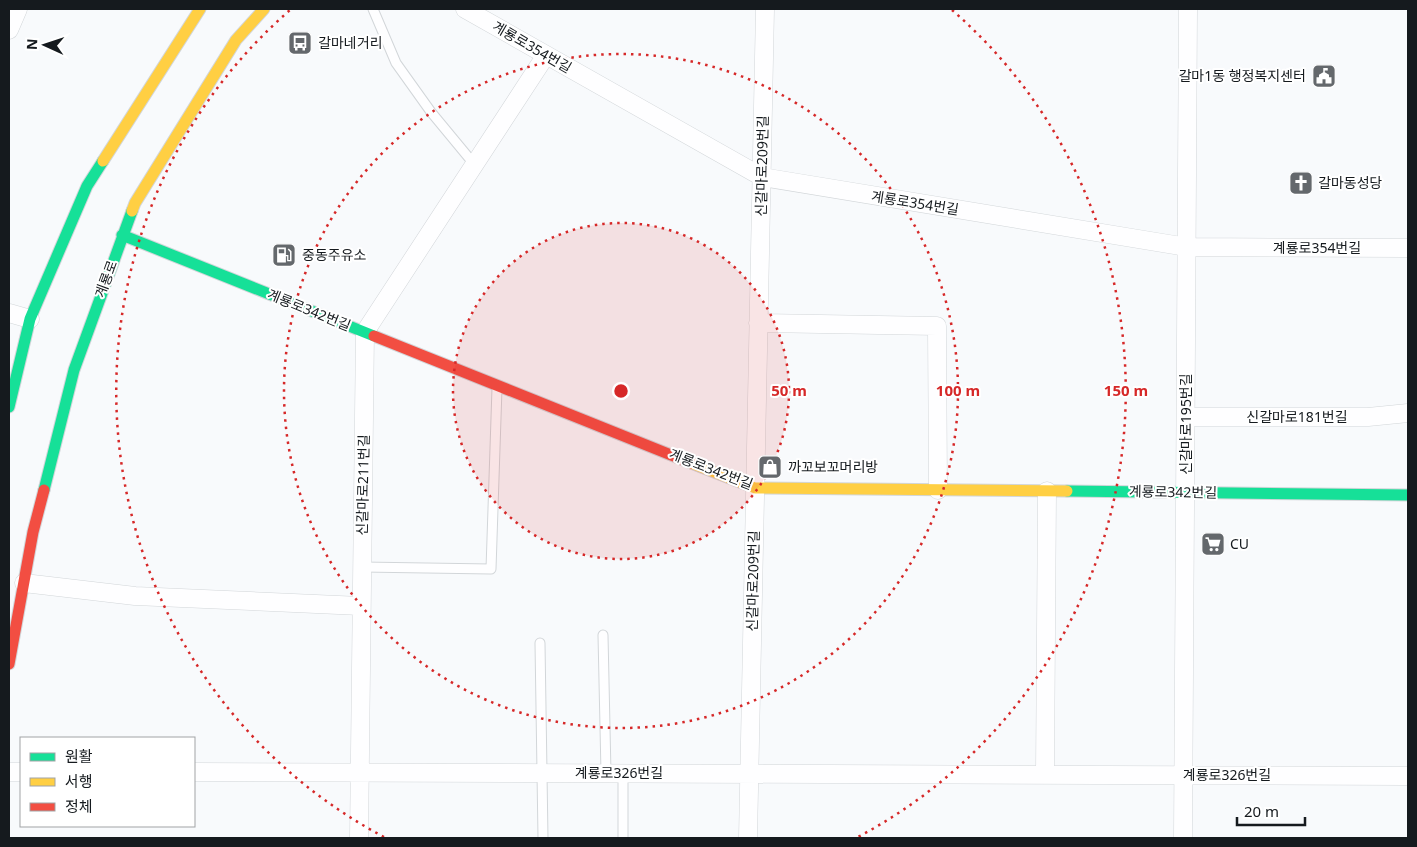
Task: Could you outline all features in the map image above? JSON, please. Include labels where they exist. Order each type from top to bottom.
[{"type":"street","points":[[9,30],[18,9]]},
{"type":"street","points":[[9,407],[30,319],[87,186],[200,9]]},
{"type":"street","name":"계룡로","points":[[9,664],[33,532],[74,370],[122,235],[135,203],[236,40],[264,9]]},
{"type":"street","name":"계룡로354번길","points":[[465,9],[762,178],[1187,247],[1408,248]]},
{"type":"street","name":"신갈마로209번길","points":[[748,838],[765,9]]},
{"type":"street","name":"신갈마로195번길","points":[[1182,838],[1188,9]]},
{"type":"street","points":[[365,332],[546,55]]},
{"type":"street","name":"계룡로342번길","points":[[122,235],[755,488],[1408,495]]},
{"type":"street","points":[[9,313],[30,319]]},
{"type":"street","points":[[758,323],[937,326],[938,490]]},
{"type":"street","name":"신갈마로211번길","points":[[358,838],[365,332]]},
{"type":"street","name":"신갈마로181번길","points":[[1186,416],[1368,417],[1408,413]]},
{"type":"street","points":[[1045,775],[1047,491]]},
{"type":"street","points":[[24,583],[136,596],[362,606]]},
{"type":"street","name":"계룡로326번길","points":[[195,772],[1408,776]]},
{"type":"lane","points":[[372,9],[396,63],[431,112],[474,164]]},
{"type":"lane","points":[[362,567],[491,569],[497,385]]},
{"type":"lane","points":[[603,635],[614,773],[623,838]]},
{"type":"lane","points":[[540,643],[543,838]]},
{"type":"traffic: fast","points":[[9,407],[30,319],[87,186],[103,161]]},
{"type":"traffic: fast","points":[[44,490],[74,370],[132,211]]},
{"type":"traffic: fast","points":[[122,235],[374,336]]},
{"type":"traffic: fast","points":[[1067,491],[1408,495]]},
{"type":"traffic: slow","points":[[103,161],[200,9]]},
{"type":"traffic: slow","points":[[132,211],[135,203],[236,40],[264,9]]},
{"type":"traffic: slow","points":[[691,463],[755,488],[1067,491]]},
{"type":"traffic: jam","points":[[374,336],[691,463]]},
{"type":"traffic: jam","points":[[9,664],[33,532],[44,490]]},
{"type":"place","name":"갈마네거리","points":[[300,43]]},
{"type":"place","name":"갈마1동 행정복지센터","points":[[1324,76]]},
{"type":"place","name":"갈마동성당","points":[[1301,183]]},
{"type":"place","name":"중동주유소","points":[[284,255]]},
{"type":"place","name":"까꼬보꼬머리방","points":[[770,467]]},
{"type":"place","name":"CU","points":[[1213,544]]}]
